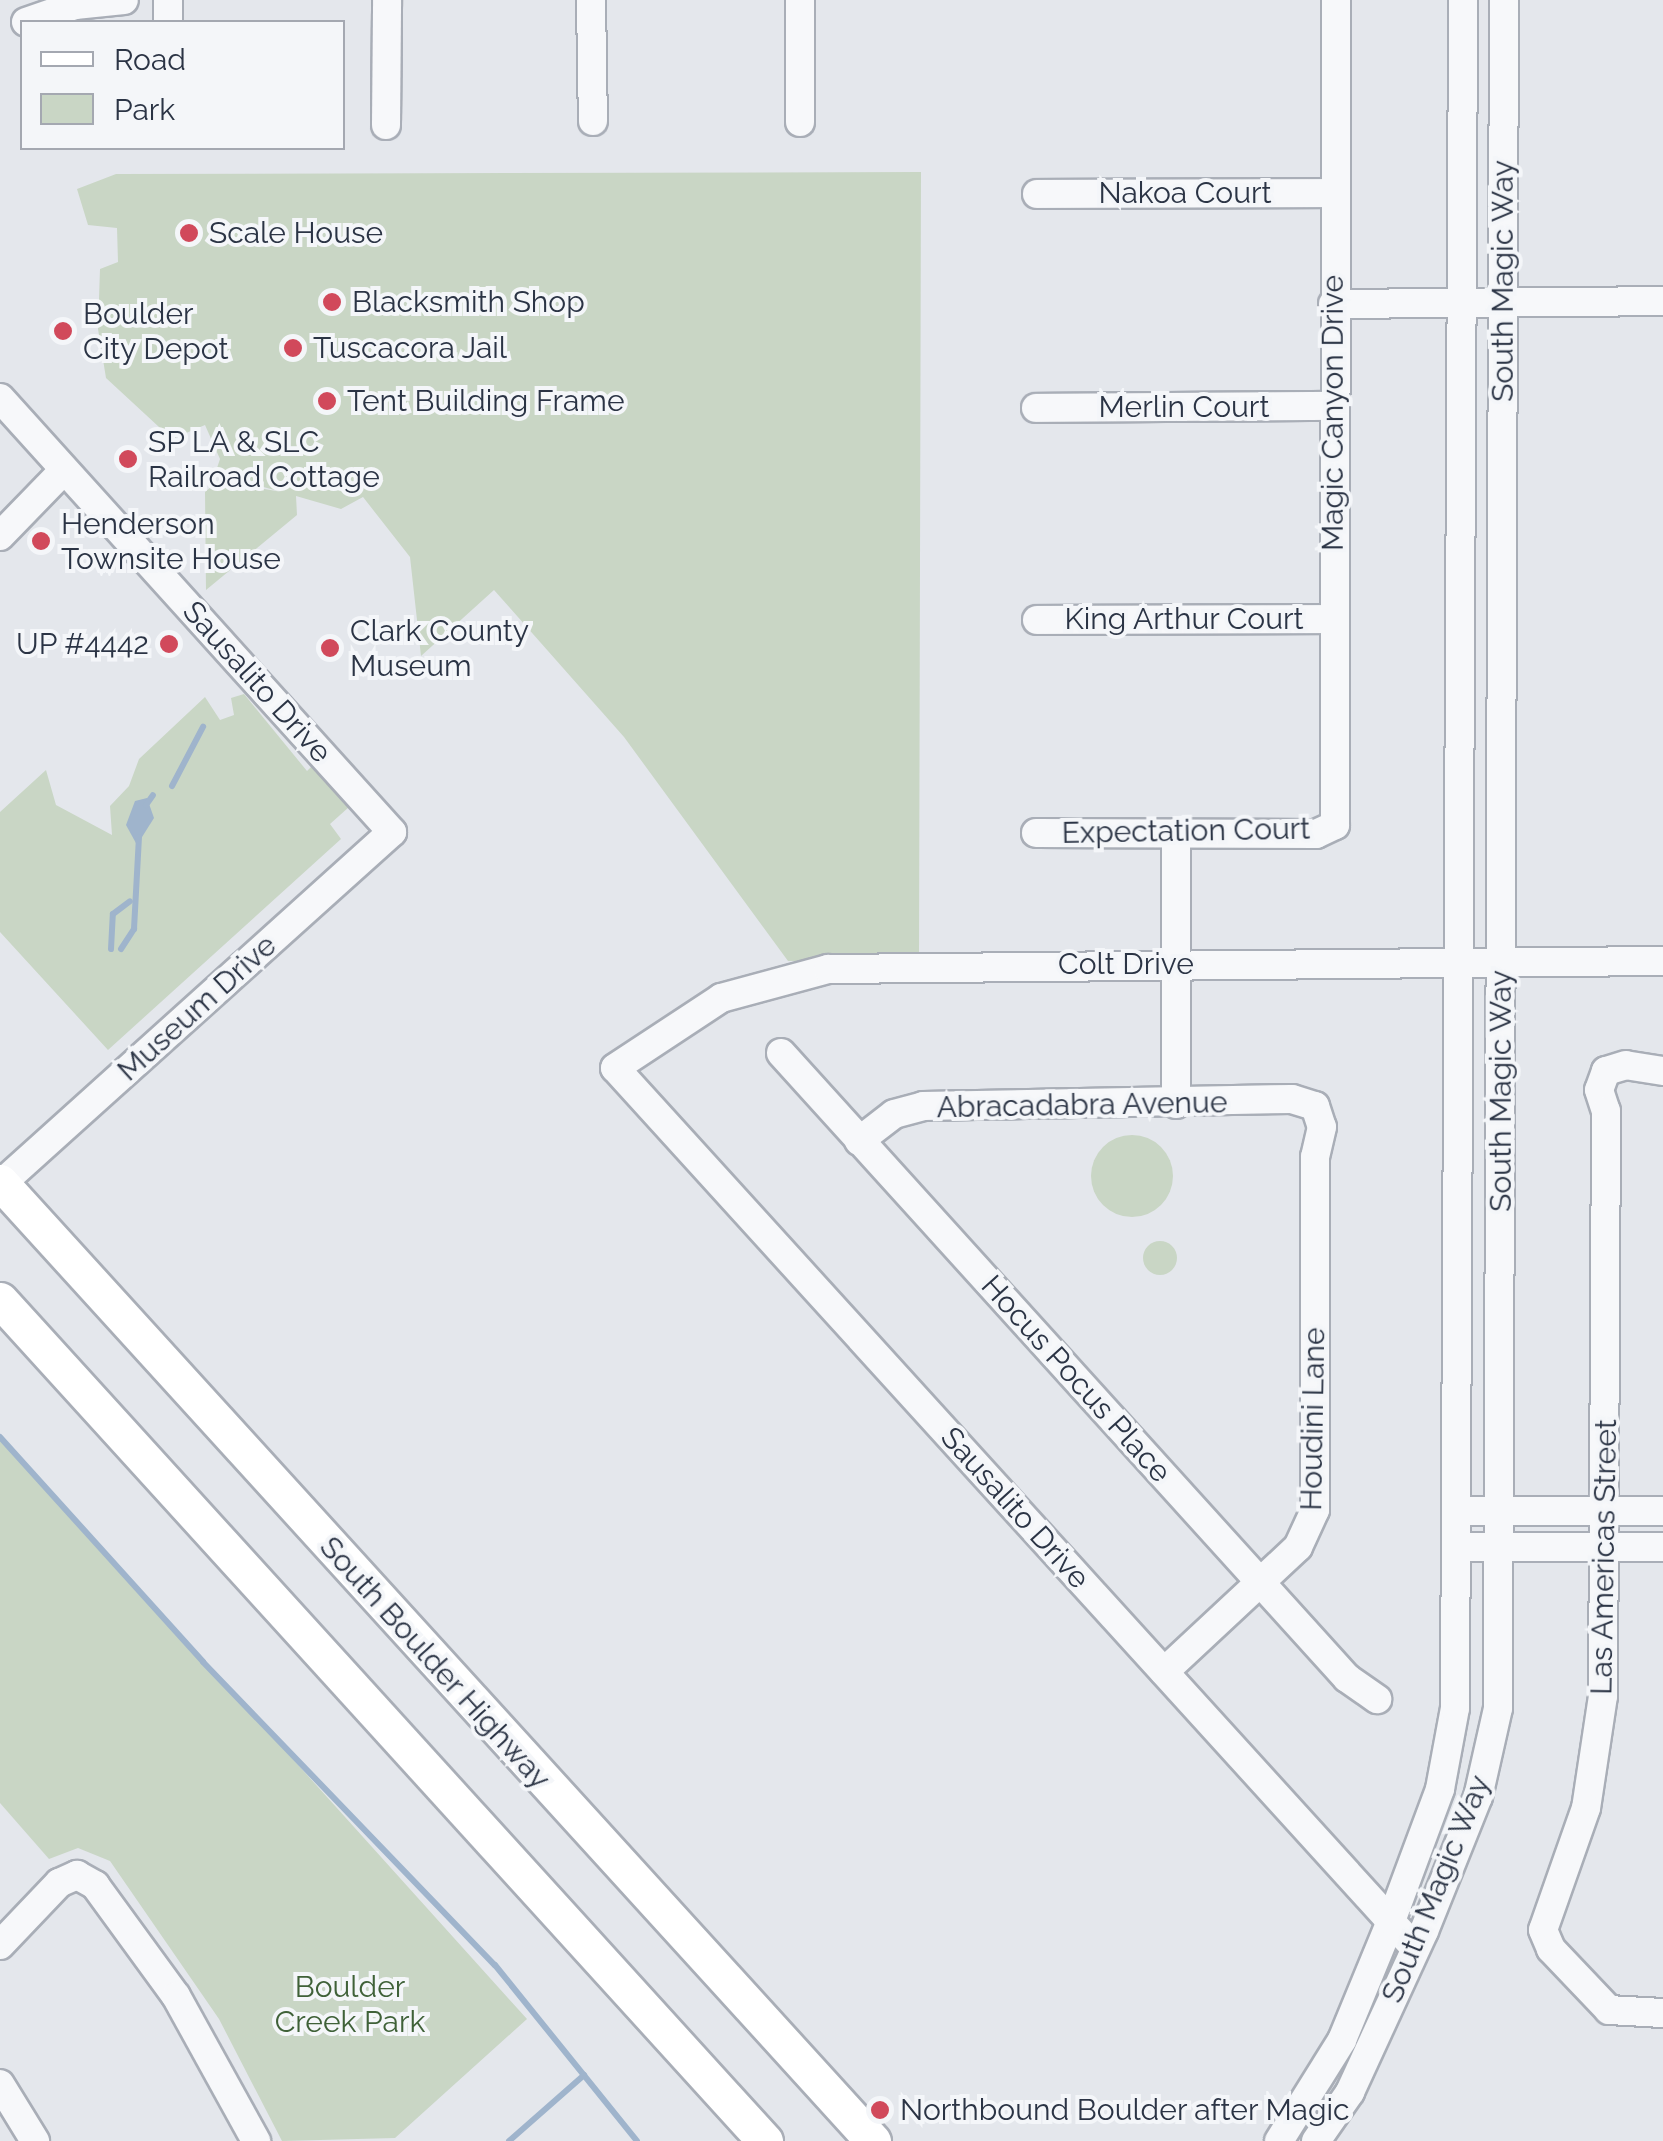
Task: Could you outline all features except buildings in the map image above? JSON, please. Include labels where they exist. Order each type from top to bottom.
[{"type":"main road","name":"South Boulder Highway","points":[[1,1182],[874,2141]]},
{"type":"main road","points":[[0,1300],[765,2141]]},
{"type":"street","points":[[32,20],[75,5],[124,0]]},
{"type":"street","points":[[386,125],[387,0]]},
{"type":"street","points":[[591,0],[593,121]]},
{"type":"street","points":[[800,0],[800,122]]},
{"type":"street","name":"Magic Canyon Drive","points":[[1335,825],[1332,406],[1336,0]]},
{"type":"street","name":"South Magic Way","points":[[1280,2141],[1342,2040],[1391,1921],[1440,1789],[1455,1708],[1463,0]]},
{"type":"street","name":"South Magic Way","points":[[1316,2141],[1350,2092],[1464,1835],[1492,1750],[1498,1708],[1504,0]]},
{"type":"street","name":"Nakoa Court","points":[[1036,194],[1333,193]]},
{"type":"street","points":[[1333,304],[1663,301]]},
{"type":"street","name":"Sausalito Drive","points":[[0,398],[392,832]]},
{"type":"street","name":"Merlin Court","points":[[1036,408],[1332,406]]},
{"type":"street","points":[[0,536],[34,506],[37,492],[69,476]]},
{"type":"street","name":"King Arthur Court","points":[[1036,620],[1332,619]]},
{"type":"street","name":"Expectation Court","points":[[1036,833],[1316,834],[1335,825]]},
{"type":"street","name":"Museum Drive","points":[[1,1182],[392,832]]},
{"type":"street","points":[[1176,833],[1176,1104]]},
{"type":"street","name":"Colt Drive","points":[[615,1068],[686,1016],[795,975],[946,964],[1460,965],[1663,961]]},
{"type":"street","name":"Hocus Pocus Place","points":[[781,1054],[1347,1678],[1376,1699]]},
{"type":"street","name":"Las Americas Street","points":[[1663,1071],[1626,1065],[1606,1071],[1600,1090],[1606,1111],[1605,1547],[1598,1753],[1543,1930],[1552,1949],[1609,2010],[1663,2014]]},
{"type":"street","name":"Sausalito Drive","points":[[615,1068],[1415,1948]]},
{"type":"street","name":"Abracadabra Avenue","points":[[859,1141],[894,1114],[923,1106],[1292,1099],[1315,1106]]},
{"type":"street","name":"Houdini Lane","points":[[1164,1672],[1298,1547],[1315,1510],[1315,1157],[1322,1126],[1315,1106]]},
{"type":"street","points":[[1458,1511],[1663,1511]]},
{"type":"street","points":[[1458,1547],[1663,1547]]},
{"type":"street","points":[[0,1945],[59,1883],[77,1875],[94,1884],[176,1996],[256,2141]]},
{"type":"street","points":[[0,2084],[36,2141]]},
{"type":"green space","points":[[921,172],[919,962],[788,961],[624,737],[494,590],[421,656],[410,557],[363,497],[341,509],[296,496],[297,515],[206,590],[205,492],[218,481],[282,492],[215,474],[220,459],[205,425],[172,439],[106,378],[98,329],[100,269],[118,262],[117,228],[88,225],[77,189],[116,174]]},
{"type":"green space","points":[[244,694],[307,771],[312,766],[349,807],[330,824],[341,839],[108,1050],[0,932],[0,812],[46,770],[56,805],[112,835],[110,806],[129,786],[139,759],[205,697],[220,720],[234,715],[231,698]]},
{"type":"green space","points":[[1132,1135],[1148,1138],[1161,1147],[1170,1160],[1170,1192],[1161,1205],[1148,1214],[1132,1217],[1116,1214],[1103,1205],[1094,1192],[1091,1176],[1094,1160],[1103,1147],[1116,1138]]},
{"type":"green space","points":[[1160,1241],[1172,1246],[1177,1258],[1172,1270],[1160,1275],[1148,1270],[1143,1258],[1148,1246]]},
{"type":"green space","name":"Boulder Creek Park","points":[[0,1434],[527,2019],[395,2138],[282,2141],[219,2019],[110,1861],[78,1848],[49,1859],[0,1803]]},
{"type":"water","points":[[147,798],[154,818],[137,845],[126,825],[135,801]]},
{"type":"waterway","points":[[172,786],[203,727]]},
{"type":"waterway","points":[[146,805],[153,795]]},
{"type":"waterway","points":[[121,949],[134,929],[139,837]]},
{"type":"waterway","points":[[111,949],[113,914],[130,901]]},
{"type":"waterway","points":[[0,1437],[203,1662],[495,1965],[637,2141]]},
{"type":"waterway","points":[[509,2141],[584,2075]]},
{"type":"place","name":"Scale House","points":[[189,233]]},
{"type":"place","name":"Blacksmith Shop","points":[[332,302]]},
{"type":"place","name":"Boulder City Depot","points":[[63,331]]},
{"type":"place","name":"Tuscacora Jail","points":[[293,348]]},
{"type":"place","name":"Tent Building Frame","points":[[327,401]]},
{"type":"place","name":"SP LA & SLC Railroad Cottage","points":[[128,459]]},
{"type":"place","name":"Henderson Townsite House","points":[[41,541]]},
{"type":"place","name":"UP #4442","points":[[169,644]]},
{"type":"place","name":"Clark County Museum","points":[[330,648]]},
{"type":"place","name":"Northbound Boulder after Magic","points":[[880,2110]]}]
